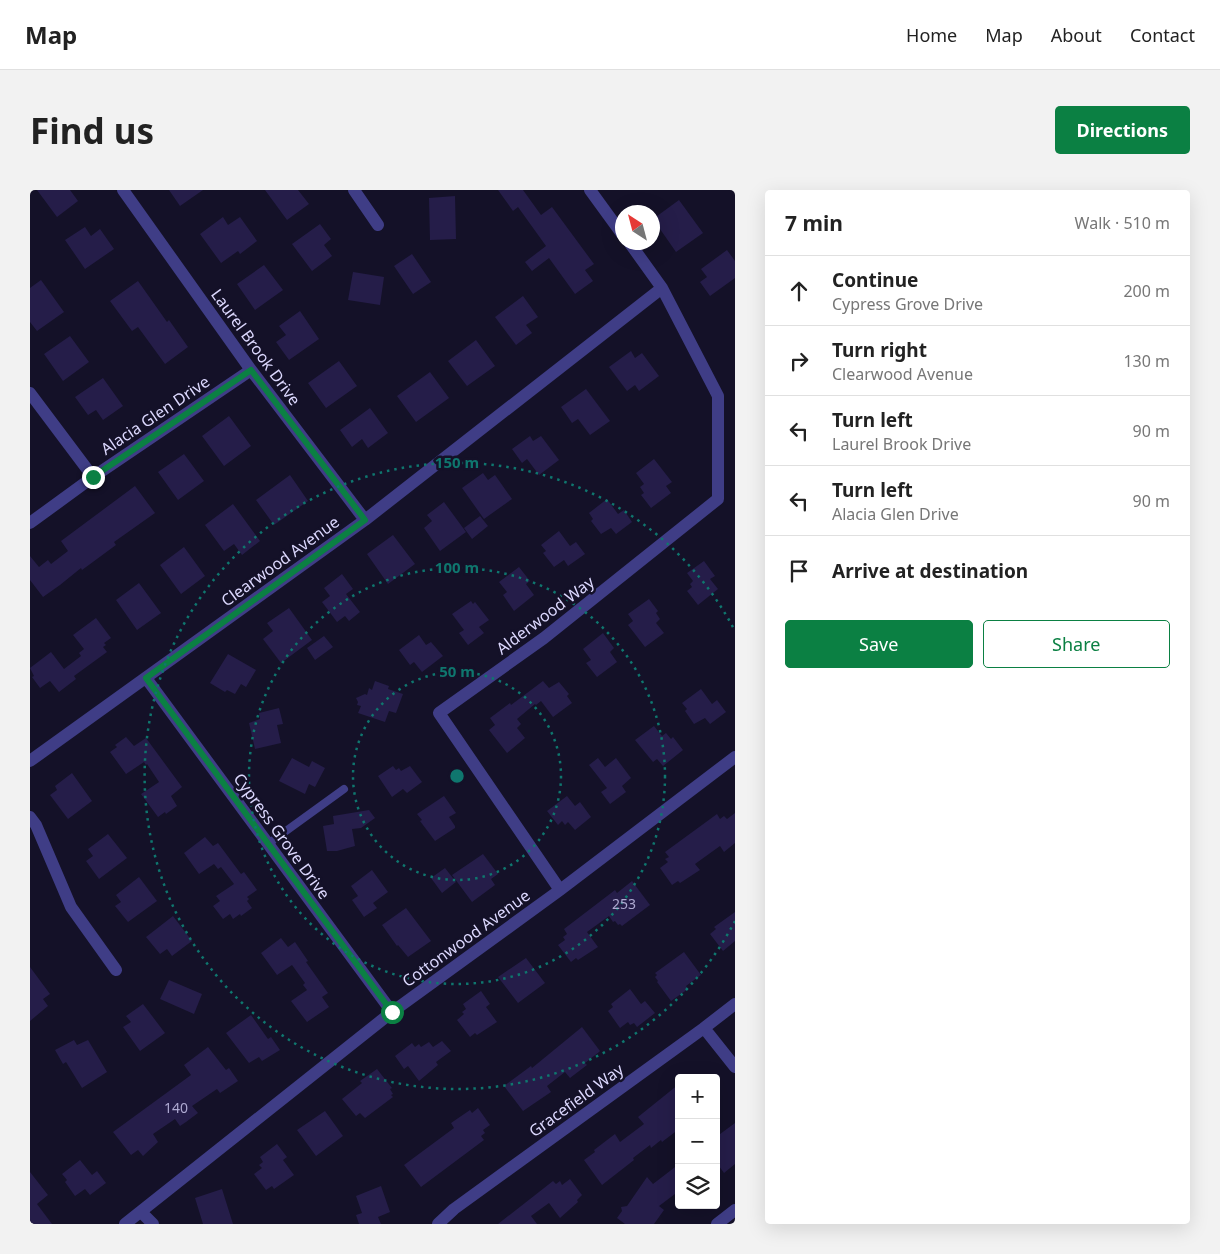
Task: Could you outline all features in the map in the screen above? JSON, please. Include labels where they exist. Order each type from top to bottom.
[{"type":"street","name":"Laurel Brook Drive","points":[[123,190],[251,370],[365,520]]},
{"type":"street","points":[[354,190],[378,225]]},
{"type":"street","points":[[590,190],[615,224]]},
{"type":"street","points":[[635,250],[662,288]]},
{"type":"street","name":"Alderwood Way","points":[[560,890],[439,714],[544,638],[718,499],[718,396],[662,288]]},
{"type":"street","name":"Clearwood Avenue","points":[[30,762],[365,520],[662,288]]},
{"type":"street","name":"Alacia Glen Drive","points":[[30,523],[93,477],[251,370]]},
{"type":"street","points":[[30,393],[93,477]]},
{"type":"street","name":"Cypress Grove Drive","points":[[146,678],[392,1012]]},
{"type":"street","name":"Cottonwood Avenue","points":[[125,1224],[392,1012],[560,890],[735,757]]},
{"type":"street","points":[[30,817],[36,825],[71,907],[116,970]]},
{"type":"street","name":"Gracefield Way","points":[[438,1224],[454,1209],[735,1004]]},
{"type":"street","points":[[704,1028],[735,1067]]},
{"type":"street","points":[[717,1224],[735,1210]]},
{"type":"street","points":[[141,1212],[153,1224]]},
{"type":"lane","points":[[268,844],[344,789]]},
{"type":"building","points":[[37,190],[70,190],[78,201],[57,217]]},
{"type":"building","points":[[169,190],[203,190],[180,206]]},
{"type":"building","points":[[265,190],[298,190],[309,204],[287,220]]},
{"type":"building","points":[[498,190],[523,190],[541,215],[552,207],[594,264],[585,270],[593,281],[575,294],[549,258],[532,271],[525,262],[546,246],[518,207],[513,211]]},
{"type":"building","points":[[455,196],[456,239],[430,240],[429,198]]},
{"type":"building","points":[[679,200],[703,233],[676,252],[660,229],[660,214]]},
{"type":"building","points":[[223,217],[228,225],[240,217],[257,241],[240,254],[238,251],[221,263],[200,234]]},
{"type":"building","points":[[320,224],[331,239],[324,245],[332,256],[312,271],[292,244]]},
{"type":"building","points":[[85,227],[91,236],[100,229],[114,249],[85,269],[65,240]]},
{"type":"building","points":[[727,250],[735,261],[735,278],[710,296],[700,282],[707,277],[701,269]]},
{"type":"building","points":[[412,254],[431,282],[413,294],[394,266]]},
{"type":"building","points":[[264,265],[283,290],[255,310],[237,284]]},
{"type":"building","points":[[353,272],[384,277],[380,305],[348,300]]},
{"type":"building","points":[[41,280],[64,312],[37,331],[30,322],[30,288]]},
{"type":"building","points":[[138,281],[167,322],[169,320],[188,347],[165,364],[138,327],[132,331],[110,301]]},
{"type":"building","points":[[523,296],[538,317],[526,325],[532,333],[516,345],[495,317]]},
{"type":"building","points":[[300,311],[319,339],[289,360],[276,342],[286,335],[279,326]]},
{"type":"building","points":[[70,336],[89,362],[63,381],[44,354]]},
{"type":"building","points":[[476,340],[495,366],[467,386],[448,361]]},
{"type":"building","points":[[631,351],[635,358],[642,353],[659,376],[639,391],[635,385],[627,391],[609,367]]},
{"type":"building","points":[[339,361],[357,386],[326,408],[308,383]]},
{"type":"building","points":[[430,372],[449,398],[416,422],[397,396]]},
{"type":"building","points":[[103,378],[123,406],[103,420],[96,410],[88,415],[75,397]]},
{"type":"building","points":[[586,389],[610,421],[590,435],[578,419],[572,423],[561,407]]},
{"type":"building","points":[[370,408],[388,433],[368,448],[362,439],[352,447],[340,430]]},
{"type":"building","points":[[229,416],[251,446],[224,466],[202,436]]},
{"type":"building","points":[[530,436],[533,441],[541,436],[559,460],[539,475],[527,459],[522,463],[512,449]]},
{"type":"building","points":[[184,454],[204,481],[178,500],[158,472]]},
{"type":"building","points":[[654,459],[672,482],[666,486],[671,493],[651,508],[641,495],[644,493],[640,487],[644,484],[636,473]]},
{"type":"building","points":[[483,473],[488,480],[495,475],[512,499],[484,519],[462,488]]},
{"type":"building","points":[[290,475],[308,501],[274,525],[256,500]]},
{"type":"building","points":[[135,486],[155,513],[114,542],[116,545],[82,570],[81,568],[43,597],[30,580],[30,556],[39,567],[48,560],[51,564],[68,551],[61,541]]},
{"type":"building","points":[[607,499],[618,514],[624,510],[632,522],[616,534],[611,528],[601,534],[591,521],[593,519],[589,513]]},
{"type":"building","points":[[444,502],[466,532],[440,551],[424,528],[432,521],[427,515]]},
{"type":"building","points":[[233,504],[260,541],[242,555],[234,544],[224,551],[205,525]]},
{"type":"building","points":[[480,516],[488,526],[472,539],[464,528]]},
{"type":"building","points":[[559,531],[570,546],[576,542],[585,554],[568,566],[564,560],[554,567],[543,553],[546,551],[541,545]]},
{"type":"building","points":[[393,535],[415,564],[388,584],[367,554]]},
{"type":"building","points":[[184,547],[205,576],[181,594],[160,565]]},
{"type":"building","points":[[704,561],[715,576],[710,579],[718,589],[698,605],[687,591],[692,587],[690,584],[693,581],[687,573]]},
{"type":"building","points":[[519,567],[530,581],[526,584],[534,595],[514,611],[503,595],[507,592],[499,582]]},
{"type":"building","points":[[342,574],[353,589],[346,594],[360,612],[349,621],[345,616],[337,622],[322,602],[330,596],[324,588]]},
{"type":"building","points":[[139,583],[161,613],[137,630],[116,600]]},
{"type":"building","points":[[649,599],[658,611],[656,613],[660,619],[656,623],[664,633],[645,647],[628,625],[633,621],[628,614]]},
{"type":"building","points":[[471,601],[473,604],[475,602],[489,620],[479,627],[484,633],[468,645],[459,633],[464,630],[452,614]]},
{"type":"building","points":[[289,608],[312,640],[281,663],[263,639],[273,631],[267,623]]},
{"type":"building","points":[[96,618],[111,638],[104,643],[106,645],[103,647],[107,652],[74,676],[76,679],[59,692],[50,681],[40,688],[32,677],[34,676],[30,668],[51,652],[64,669],[81,656],[79,653],[84,649],[73,635]]},
{"type":"building","points":[[603,633],[614,648],[610,652],[617,662],[597,677],[586,663],[591,660],[583,649]]},
{"type":"building","points":[[419,635],[426,645],[431,642],[443,656],[422,672],[414,662],[410,665],[399,650]]},
{"type":"building","points":[[324,636],[333,647],[315,660],[307,648]]},
{"type":"building","points":[[228,654],[256,670],[246,687],[241,684],[235,694],[227,690],[225,692],[210,683]]},
{"type":"building","points":[[375,681],[389,686],[388,689],[403,694],[396,713],[389,711],[385,722],[358,713],[361,706],[357,705],[356,698],[367,695],[369,688],[372,690]]},
{"type":"building","points":[[543,681],[549,688],[559,682],[569,694],[567,696],[572,703],[553,717],[541,701],[535,704],[517,719],[521,724],[517,728],[525,738],[507,753],[489,730],[495,725],[490,718]]},
{"type":"building","points":[[701,689],[712,704],[717,700],[726,712],[710,724],[705,718],[694,724],[682,703]]},
{"type":"building","points":[[279,708],[283,724],[277,725],[281,743],[255,749],[249,723],[260,719],[259,713]]},
{"type":"building","points":[[654,726],[662,736],[666,733],[671,739],[673,737],[683,750],[663,766],[657,759],[653,762],[635,740]]},
{"type":"building","points":[[126,737],[134,746],[146,738],[182,787],[171,796],[177,806],[166,814],[165,812],[158,817],[141,794],[159,782],[147,764],[144,762],[126,774],[110,752],[117,747],[115,745]]},
{"type":"building","points":[[292,758],[309,767],[312,761],[325,768],[315,787],[309,784],[305,794],[279,781]]},
{"type":"building","points":[[598,758],[605,767],[616,758],[631,778],[622,786],[626,792],[610,804],[601,792],[607,788],[589,765]]},
{"type":"building","points":[[393,766],[396,770],[399,768],[401,771],[410,766],[422,782],[407,793],[403,789],[392,797],[378,776]]},
{"type":"building","points":[[72,773],[92,801],[68,819],[50,795],[57,790],[55,786]]},
{"type":"building","points":[[444,796],[456,813],[449,817],[455,828],[435,841],[417,814]]},
{"type":"building","points":[[567,796],[575,806],[580,802],[591,817],[575,830],[568,822],[565,825],[562,821],[558,825],[547,811]]},
{"type":"building","points":[[369,810],[375,818],[361,828],[352,829],[355,846],[337,851],[327,851],[323,826],[334,824],[333,816]]},
{"type":"building","points":[[735,813],[735,843],[724,852],[720,846],[695,864],[700,870],[680,883],[678,881],[672,885],[660,868],[668,862],[665,859],[669,857],[665,852],[717,814],[720,819],[724,816],[727,819]]},
{"type":"building","points":[[108,834],[127,858],[99,879],[86,861],[93,856],[88,849]]},
{"type":"building","points":[[205,837],[213,846],[218,843],[241,874],[244,872],[257,890],[247,897],[249,899],[247,901],[252,908],[241,916],[240,914],[233,919],[230,914],[223,919],[213,906],[220,901],[216,896],[234,884],[221,867],[218,869],[214,864],[199,874],[184,853]]},
{"type":"building","points":[[483,854],[498,874],[491,879],[495,885],[472,902],[452,875]]},
{"type":"building","points":[[445,868],[456,882],[442,893],[431,878]]},
{"type":"building","points":[[372,870],[388,892],[373,903],[377,908],[364,917],[352,900],[358,896],[351,886]]},
{"type":"building","points":[[139,877],[157,901],[128,922],[115,906],[121,902],[116,895]]},
{"type":"building","points":[[632,881],[650,905],[622,926],[618,925],[615,921],[613,922],[609,916],[587,932],[598,947],[578,960],[576,958],[571,962],[558,945],[565,940],[563,937],[567,934],[564,929],[615,890],[617,893]]},
{"type":"building","points":[[406,908],[431,941],[408,957],[397,946],[382,925]]},
{"type":"building","points":[[735,912],[735,941],[723,951],[710,934],[716,929],[714,927]]},
{"type":"building","points":[[173,916],[192,941],[172,956],[167,949],[160,954],[146,937]]},
{"type":"building","points":[[281,938],[288,947],[295,942],[308,961],[306,962],[328,993],[322,997],[329,1007],[307,1022],[291,1001],[307,990],[303,985],[305,983],[292,965],[277,975],[261,953]]},
{"type":"building","points":[[684,952],[701,975],[686,986],[688,989],[671,1001],[657,982],[655,977],[657,975],[655,973]]},
{"type":"building","points":[[526,958],[545,983],[518,1003],[498,977]]},
{"type":"building","points":[[30,967],[50,994],[43,999],[48,1006],[30,1021]]},
{"type":"building","points":[[169,980],[202,994],[194,1014],[160,999]]},
{"type":"building","points":[[630,989],[641,1004],[645,1001],[655,1013],[637,1027],[634,1023],[630,1025],[628,1022],[620,1028],[608,1011],[613,1007],[611,1004]]},
{"type":"building","points":[[481,991],[490,1004],[486,1007],[497,1022],[477,1035],[475,1033],[470,1037],[457,1020],[464,1014],[462,1012],[466,1009],[463,1004]]},
{"type":"building","points":[[143,1004],[165,1033],[140,1051],[123,1027],[131,1022],[126,1016]]},
{"type":"building","points":[[251,1015],[268,1039],[271,1037],[280,1050],[262,1061],[259,1057],[249,1063],[226,1033]]},
{"type":"building","points":[[582,1027],[600,1051],[585,1063],[587,1065],[570,1078],[565,1072],[547,1086],[551,1092],[523,1111],[504,1086],[531,1066],[532,1068]]},
{"type":"building","points":[[74,1040],[77,1045],[88,1040],[107,1072],[82,1088],[66,1062],[63,1064],[55,1050]]},
{"type":"building","points":[[442,1041],[451,1051],[436,1062],[438,1065],[419,1081],[408,1066],[404,1069],[395,1056],[412,1043],[415,1047],[419,1044],[421,1047],[429,1042],[433,1047]]},
{"type":"building","points":[[208,1047],[226,1070],[229,1068],[238,1081],[220,1093],[217,1089],[192,1106],[198,1113],[180,1126],[175,1119],[153,1134],[158,1142],[143,1156],[138,1150],[131,1155],[113,1132],[191,1075],[184,1065]]},
{"type":"building","points":[[377,1069],[392,1088],[390,1089],[393,1097],[365,1118],[360,1113],[356,1116],[342,1099],[362,1083],[360,1081]]},
{"type":"building","points":[[675,1087],[675,1132],[651,1148],[650,1145],[602,1185],[584,1160],[615,1134],[620,1142],[644,1124],[638,1117]]},
{"type":"building","points":[[478,1108],[490,1125],[483,1130],[485,1133],[481,1136],[484,1140],[421,1187],[404,1165],[454,1128],[451,1123],[470,1110],[472,1113]]},
{"type":"building","points":[[325,1111],[343,1136],[316,1156],[297,1130]]},
{"type":"building","points":[[735,1123],[735,1164],[724,1173],[720,1168],[720,1134]]},
{"type":"building","points":[[277,1144],[287,1157],[283,1160],[294,1175],[274,1189],[272,1186],[266,1190],[254,1174],[262,1168],[259,1165],[263,1162],[260,1157]]},
{"type":"building","points":[[80,1160],[92,1175],[97,1171],[106,1183],[90,1195],[85,1189],[75,1196],[62,1174]]},
{"type":"building","points":[[675,1167],[675,1194],[659,1206],[664,1210],[654,1224],[625,1224],[617,1218],[622,1211],[621,1207],[627,1206],[647,1177],[653,1184]]},
{"type":"building","points":[[30,1172],[48,1195],[37,1204],[52,1224],[30,1224]]},
{"type":"building","points":[[570,1179],[582,1195],[577,1200],[578,1202],[560,1218],[549,1203],[531,1216],[537,1224],[498,1224],[553,1181],[556,1184],[560,1181],[562,1185]]},
{"type":"building","points":[[381,1186],[390,1212],[378,1217],[381,1224],[359,1224],[356,1215],[362,1213],[356,1196]]},
{"type":"building","points":[[222,1189],[233,1224],[203,1224],[195,1198]]},
{"type":"route","points":[[93,477],[251,370],[365,520],[146,678],[392,1012]]}]
